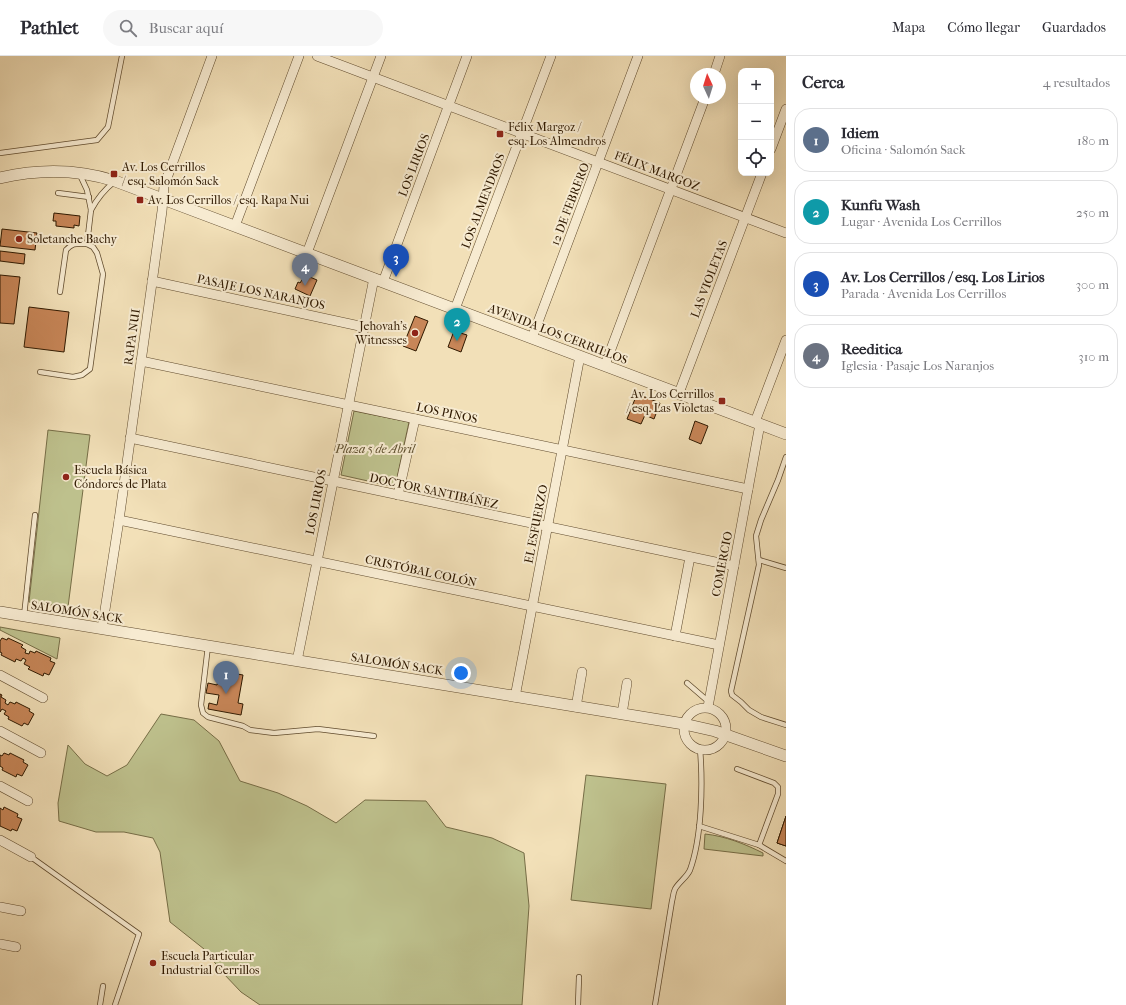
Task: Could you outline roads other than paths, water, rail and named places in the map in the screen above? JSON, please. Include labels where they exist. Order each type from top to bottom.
[{"type":"street","name":"RAPA NUI","points":[[102,629],[119,520],[166,181],[212,56]]},
{"type":"street","points":[[235,226],[299,56]]},
{"type":"street","name":"FÉLIX MARGOZ","points":[[317,56],[786,233]]},
{"type":"street","points":[[307,253],[381,56]]},
{"type":"street","name":"LOS LIRIOS","points":[[297,661],[364,327],[378,280],[468,56]]},
{"type":"street","name":"LOS ALMENDROS","points":[[455,309],[551,56]]},
{"type":"street","name":"12 DE FEBRERO","points":[[532,338],[638,56]]},
{"type":"street","points":[[716,68],[720,56]]},
{"type":"street","points":[[605,366],[703,104]]},
{"type":"street","points":[[774,141],[786,108]]},
{"type":"street","name":"AVENIDA LOS CERRILLOS","points":[[0,178],[11,175],[37,172],[61,171],[96,176],[115,181],[786,434]]},
{"type":"street","name":"LAS VIOLETAS","points":[[679,393],[761,176]]},
{"type":"street","name":"PASAJE LOS NARANJOS","points":[[152,281],[364,327]]},
{"type":"street","name":"COMERCIO","points":[[708,705],[748,489],[758,423],[786,340]]},
{"type":"street","name":"EL ESFUERZO","points":[[515,697],[580,356]]},
{"type":"street","name":"LOS PINOS","points":[[141,361],[748,489]]},
{"type":"street","points":[[398,495],[415,419]]},
{"type":"street","name":"DOCTOR SANTIBÁÑEZ","points":[[130,438],[734,566]]},
{"type":"street","name":"CRISTÓBAL COLÓN","points":[[119,520],[719,645]]},
{"type":"street","points":[[675,636],[690,557]]},
{"type":"street","name":"SALOMÓN SACK","points":[[0,612],[684,724],[704,728],[786,756]]},
{"type":"street","points":[[576,707],[582,672]]},
{"type":"street","points":[[0,675],[43,698]]},
{"type":"street","points":[[622,714],[627,683]]},
{"type":"street","points":[[708,705],[723,717],[726,726],[726,735],[721,743],[709,750],[700,749],[692,745],[688,742],[684,734],[684,724],[688,716],[695,710],[708,705]]},
{"type":"street","points":[[0,731],[41,753]]},
{"type":"street","points":[[0,786],[28,801]]},
{"type":"street","points":[[0,840],[31,857]]},
{"type":"street","points":[[0,907],[21,910]]},
{"type":"street","points":[[0,944],[16,947]]},
{"type":"lane","points":[[0,153],[97,140],[108,127],[122,56]]},
{"type":"lane","points":[[79,173],[84,181],[91,210],[87,244]]},
{"type":"lane","points":[[91,210],[102,193],[115,181]]},
{"type":"lane","points":[[58,193],[89,197]]},
{"type":"lane","points":[[40,372],[73,377],[82,375],[90,370],[103,274],[101,263],[93,247],[87,244],[77,244],[70,245],[66,250],[60,292]]},
{"type":"lane","points":[[786,457],[756,536],[759,565],[731,691],[732,695],[749,710],[761,717],[786,725]]},
{"type":"lane","points":[[24,616],[35,515]]},
{"type":"lane","points":[[759,560],[786,568]]},
{"type":"lane","points":[[208,646],[201,705],[203,713],[208,717],[243,726],[250,730],[274,733],[318,729],[374,736]]},
{"type":"lane","points":[[687,683],[708,705]]},
{"type":"lane","points":[[655,1005],[672,901],[675,890],[689,872],[694,859],[699,826],[701,797],[700,749]]},
{"type":"lane","points":[[738,769],[774,783],[778,787],[778,794],[759,845]]},
{"type":"lane","points":[[699,826],[759,845],[786,861]]},
{"type":"lane","points":[[31,857],[139,934],[115,1005]]},
{"type":"lane","points":[[578,1005],[579,976]]},
{"type":"lane","points":[[100,1005],[103,986]]},
{"type":"place","name":"Félix Margoz / esq. Los Almendros","points":[[500,134]]},
{"type":"place","name":"Av. Los Cerrillos / esq. Salomón Sack","points":[[114,174]]},
{"type":"place","name":"Av. Los Cerrillos / esq. Rapa Nui","points":[[140,200]]},
{"type":"place","name":"Soletanche Bachy","points":[[19,239]]},
{"type":"place","name":"Av. Los Cerrillos / esq. Los Lirios","points":[[396,277]]},
{"type":"place","name":"Reeditica","points":[[305,286]]},
{"type":"place","name":"Jehovah's Witnesses","points":[[415,333]]},
{"type":"place","name":"Kunfu Wash","points":[[457,341]]},
{"type":"place","name":"Av. Los Cerrillos / esq. Las Violetas","points":[[722,401]]},
{"type":"place","name":"Escuela Básica Cóndores de Plata","points":[[66,477]]},
{"type":"place","name":"Idiem","points":[[226,694]]},
{"type":"place","name":"Escuela Particular Industrial Cerrillos","points":[[153,963]]},
{"type":"park label","name":"Plaza 5 de Abril","points":[[375,449]]}]
